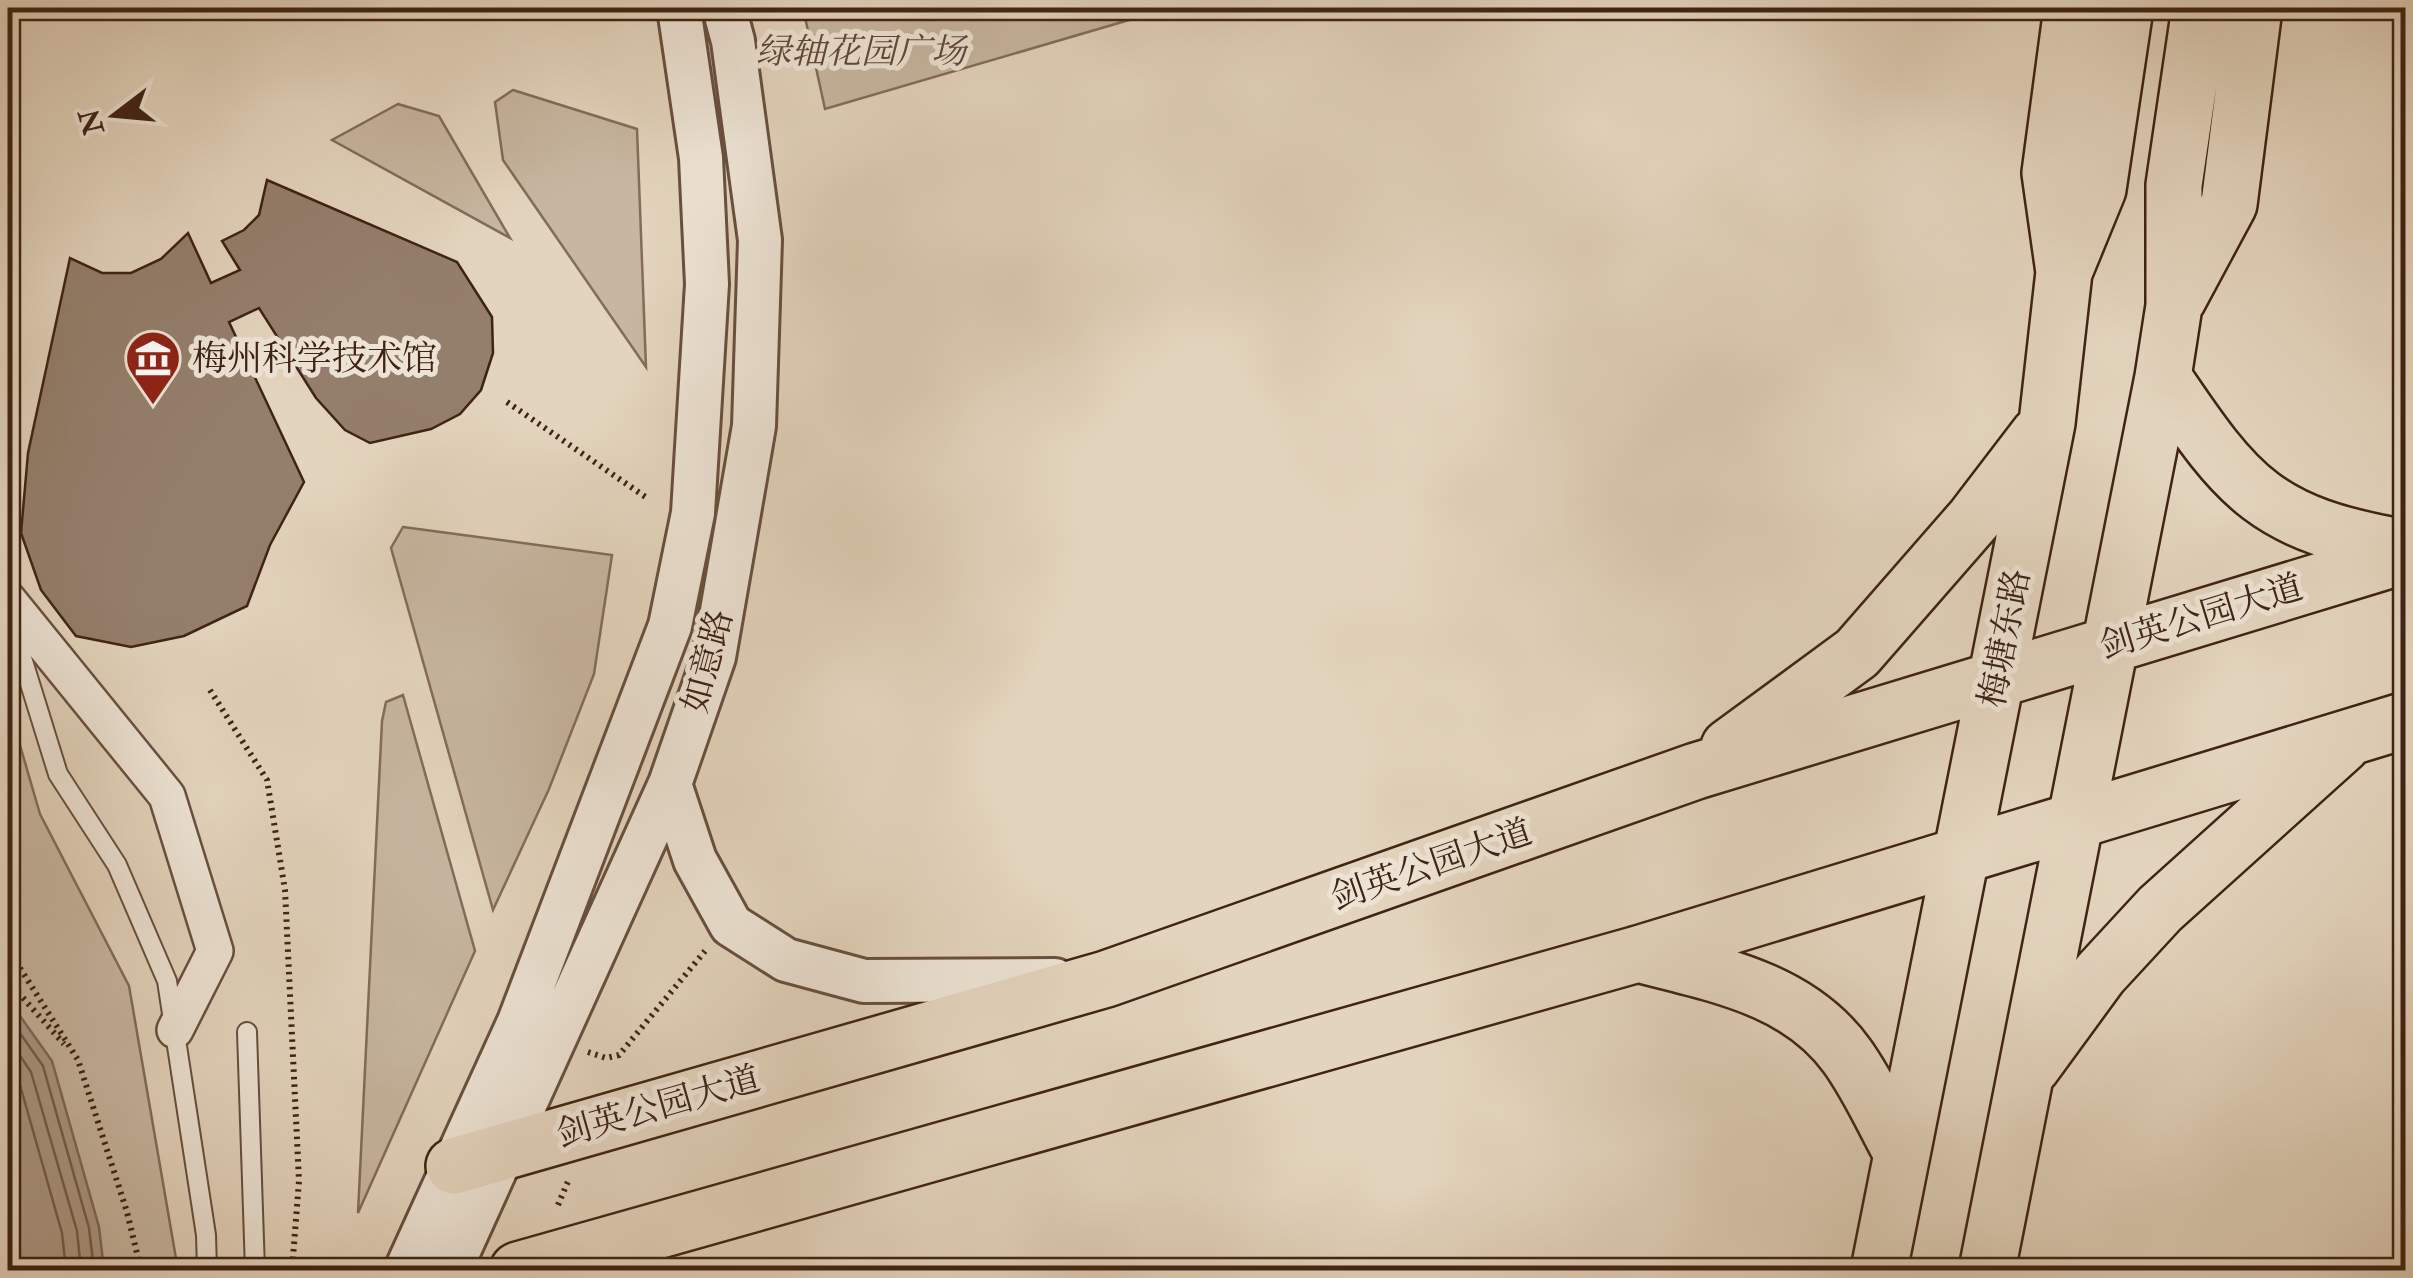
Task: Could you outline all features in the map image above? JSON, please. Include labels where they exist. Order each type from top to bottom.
[{"type":"main road","points":[[2064,272],[2050,173],[2072,8]]},
{"type":"main road","name":"梅塘东路","points":[[1879,1270],[2047,423],[2064,272],[2098,189],[2125,8]]},
{"type":"main road","points":[[1987,1270],[2174,306],[2174,185],[2200,8]]},
{"type":"main road","points":[[2174,306],[2229,204],[2254,8]]},
{"type":"main road","points":[[2162,377],[2244,487],[2285,513],[2342,537],[2406,552]]},
{"type":"main road","points":[[1696,771],[1857,653],[1974,519],[2047,423]]},
{"type":"main road","name":"剑英公园大道","points":[[478,1160],[1106,979],[1696,771],[2406,552]]},
{"type":"main road","points":[[518,1270],[1638,954],[2380,727]]},
{"type":"main road","points":[[2021,1082],[2100,974],[2160,909],[2380,727]]},
{"type":"main road","points":[[1638,954],[1734,979],[1777,996],[1810,1016],[1847,1056],[1900,1150]]},
{"type":"street","name":"如意路","points":[[450,1270],[519,1022],[670,626],[693,513],[707,284],[702,158],[679,8]]},
{"type":"street","name":"如意路","points":[[406,1270],[478,1160],[670,784],[714,657],[754,426],[760,240],[734,41],[724,8]]},
{"type":"street","points":[[8,600],[167,796],[215,950],[174,1030]]},
{"type":"street","points":[[670,784],[695,860],[731,925],[786,960],[864,981],[1106,979]]},
{"type":"lane","points":[[8,600],[58,774],[117,865],[167,981],[206,1235],[207,1270]]},
{"type":"lane","points":[[247,1032],[255,1270]]},
{"type":"path","points":[[507,402],[647,498]]},
{"type":"path","points":[[210,690],[267,780],[285,890],[299,1181],[292,1270]]},
{"type":"path","points":[[614,1066],[710,944]]},
{"type":"path","points":[[8,949],[78,1060],[127,1212],[141,1270]]},
{"type":"path","points":[[8,982],[78,1060]]},
{"type":"path","points":[[572,1046],[606,1058],[619,1055]]},
{"type":"green space","name":"绿轴花园广场","points":[[803,8],[1170,8],[825,109]]},
{"type":"green space","points":[[513,90],[637,129],[646,367],[503,160],[495,102]]},
{"type":"green space","points":[[398,104],[439,116],[510,238],[332,140]]},
{"type":"green space","points":[[403,527],[612,555],[594,674],[549,789],[493,910],[391,548]]},
{"type":"green space","points":[[403,695],[475,951],[358,1213],[382,721],[386,702]]},
{"type":"green space","points":[[8,704],[40,814],[129,986],[178,1270],[8,1270]]},
{"type":"water","points":[[8,999],[52,1061],[99,1227],[104,1270],[8,1270]]},
{"type":"building","name":"梅州科学技术馆","points":[[267,180],[457,262],[492,317],[493,353],[481,390],[460,414],[431,429],[370,443],[345,430],[316,398],[259,308],[229,322],[304,482],[270,545],[247,606],[184,636],[131,647],[76,636],[41,590],[21,533],[28,453],[70,258],[102,273],[131,273],[161,259],[188,233],[211,283],[240,270],[222,241],[244,230],[259,215]]},
{"type":"place","name":"梅州科学技术馆","points":[[153,407]]}]
